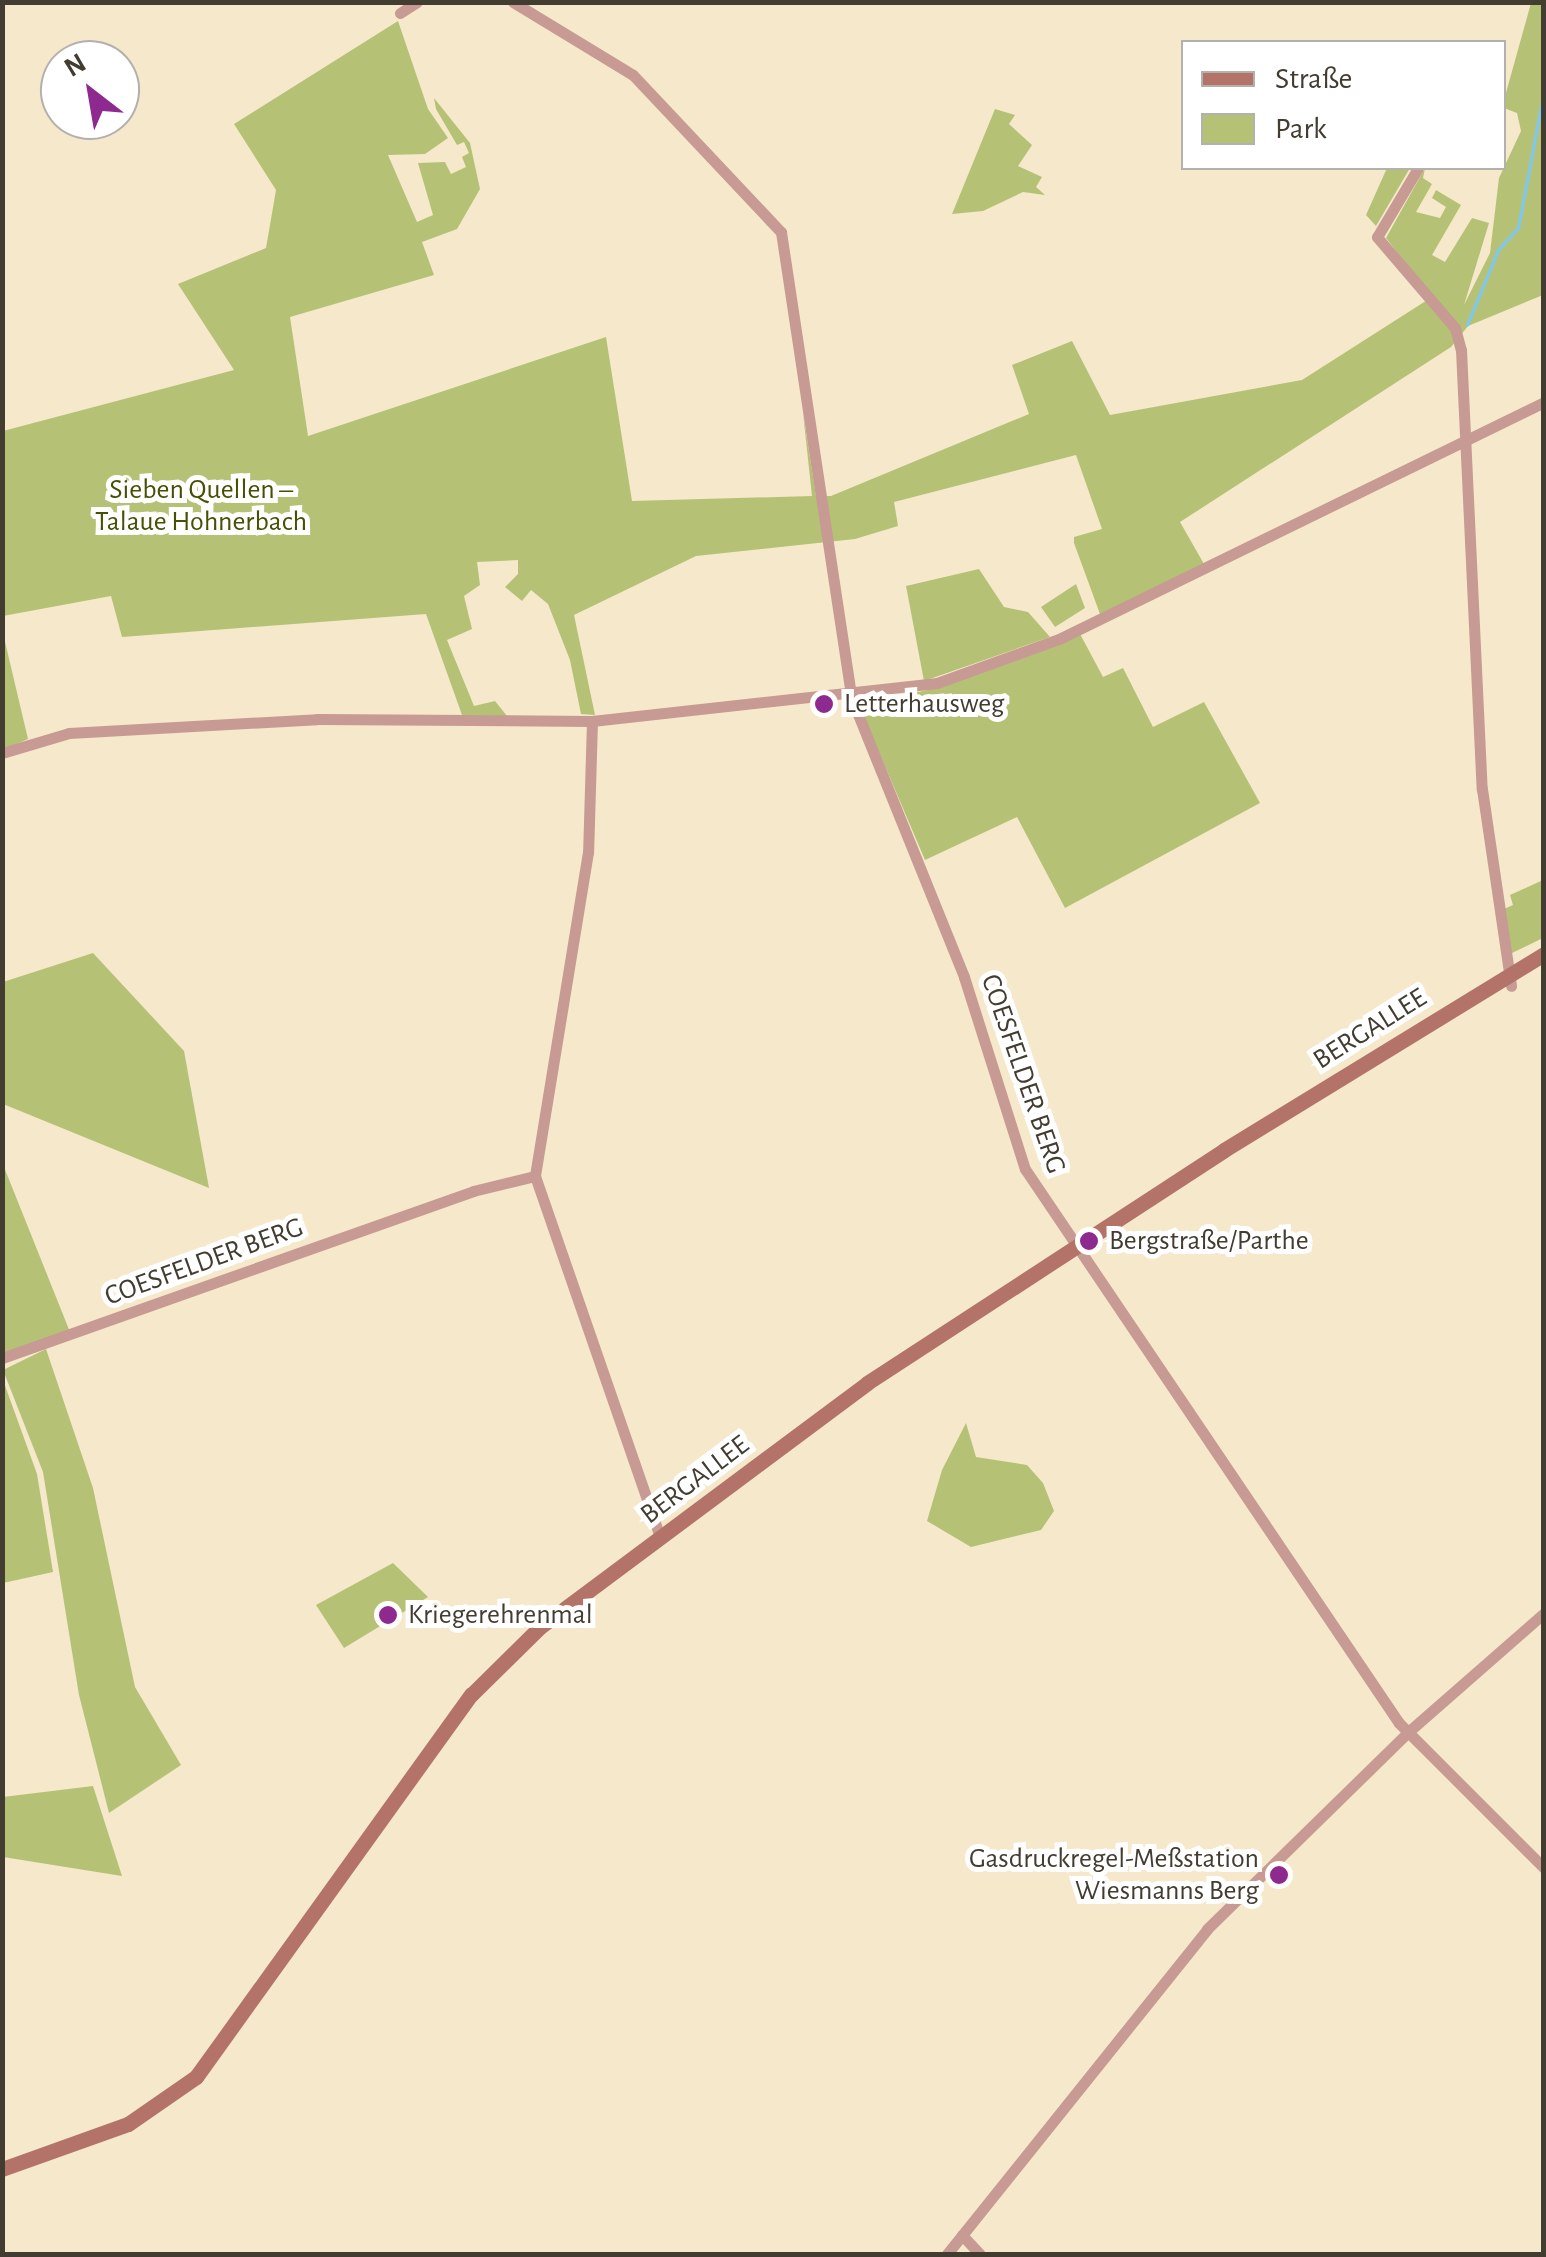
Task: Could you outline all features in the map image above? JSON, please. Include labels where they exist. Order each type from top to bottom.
[{"type":"street","points":[[400,13],[417,2]]},
{"type":"street","name":"COESFELDER BERG","points":[[513,2],[633,76],[780,232],[851,696],[964,977],[1019,1155],[1073,1247],[1408,1734],[1544,1868]]},
{"type":"street","points":[[1417,170],[1377,237],[1455,328],[1466,437],[1482,790],[1508,980]]},
{"type":"street","points":[[2,753],[48,736],[142,728],[362,718],[592,721],[851,696],[936,683],[1061,638],[1544,402]]},
{"type":"street","points":[[592,721],[588,852],[536,1176],[660,1537]]},
{"type":"street","name":"BERGALLEE","points":[[2,2168],[128,2124],[196,2077],[492,1670],[660,1537],[867,1383],[1073,1247],[1508,980],[1544,954]]},
{"type":"street","name":"COESFELDER BERG","points":[[2,1358],[473,1191],[536,1176]]},
{"type":"street","points":[[947,2254],[1207,1929],[1408,1734],[1544,1613]]},
{"type":"street","points":[[962,2235],[980,2254]]},
{"type":"green space","name":"Sieben Quellen – Talaue Hohnerbach","points":[[1531,3],[1543,3],[1543,295],[1468,326],[1451,347],[1180,522],[1204,564],[1100,614],[1074,543],[1074,537],[1102,529],[1076,455],[894,502],[898,526],[855,539],[696,556],[574,615],[595,715],[581,714],[570,660],[548,604],[531,590],[522,601],[505,587],[518,574],[518,560],[477,562],[480,585],[464,596],[472,629],[447,640],[474,706],[495,701],[507,716],[462,715],[426,614],[122,637],[111,596],[3,616],[3,431],[234,370],[178,284],[266,248],[276,190],[234,124],[398,21],[428,109],[448,138],[425,154],[388,155],[417,222],[433,215],[418,163],[445,162],[451,174],[466,167],[462,157],[469,153],[464,142],[457,145],[436,109],[434,98],[470,143],[480,189],[457,229],[422,242],[434,275],[290,317],[308,436],[606,337],[632,501],[812,496],[803,413],[816,496],[831,496],[1029,414],[1012,365],[1072,341],[1110,415],[1302,380],[1432,297],[1386,238],[1424,170],[1423,178],[1432,184],[1416,212],[1440,218],[1446,207],[1432,198],[1436,190],[1461,205],[1432,255],[1445,262],[1472,218],[1489,223],[1464,305],[1490,253],[1499,178],[1521,131],[1517,113],[1506,109],[1506,93]]},
{"type":"green space","points":[[995,109],[1015,115],[1009,124],[1032,145],[1018,166],[1042,177],[1036,187],[1045,195],[1023,192],[983,211],[952,214]]},
{"type":"green space","points":[[1386,170],[1409,170],[1376,226],[1366,215]]},
{"type":"green space","points":[[979,569],[1004,607],[1028,612],[1050,637],[924,681],[906,586]]},
{"type":"green space","points":[[1076,584],[1085,608],[1055,627],[1041,607]]},
{"type":"green space","points":[[2,629],[28,739],[3,750],[2,750]]},
{"type":"green space","points":[[1079,632],[1103,677],[1123,668],[1153,727],[1204,702],[1260,803],[1065,908],[1017,817],[925,860],[859,705],[941,687]]},
{"type":"green space","points":[[1543,880],[1543,938],[1510,954],[1502,910],[1513,905],[1510,895]]},
{"type":"green space","points":[[93,953],[184,1051],[209,1188],[3,1104],[3,982]]},
{"type":"green space","points":[[2,1162],[70,1332],[2,1355]]},
{"type":"green space","points":[[46,1349],[93,1488],[135,1687],[181,1765],[109,1813],[79,1695],[43,1472],[3,1370]]},
{"type":"green space","points":[[3,1380],[37,1474],[53,1572],[3,1583]]},
{"type":"green space","points":[[966,1423],[976,1457],[1027,1465],[1043,1483],[1054,1511],[1041,1530],[971,1547],[927,1521],[942,1470]]},
{"type":"green space","points":[[393,1563],[428,1597],[344,1648],[316,1605]]},
{"type":"green space","points":[[93,1786],[122,1876],[3,1857],[3,1797]]},
{"type":"waterway","points":[[1467,325],[1498,250],[1518,228],[1544,91]]},
{"type":"place","name":"Letterhausweg","points":[[824,704]]},
{"type":"place","name":"Bergstraße/Parthe","points":[[1089,1241]]},
{"type":"place","name":"Kriegerehrenmal","points":[[388,1615]]},
{"type":"place","name":"Gasdruckregel-Meßstation Wiesmanns Berg","points":[[1279,1875]]}]
